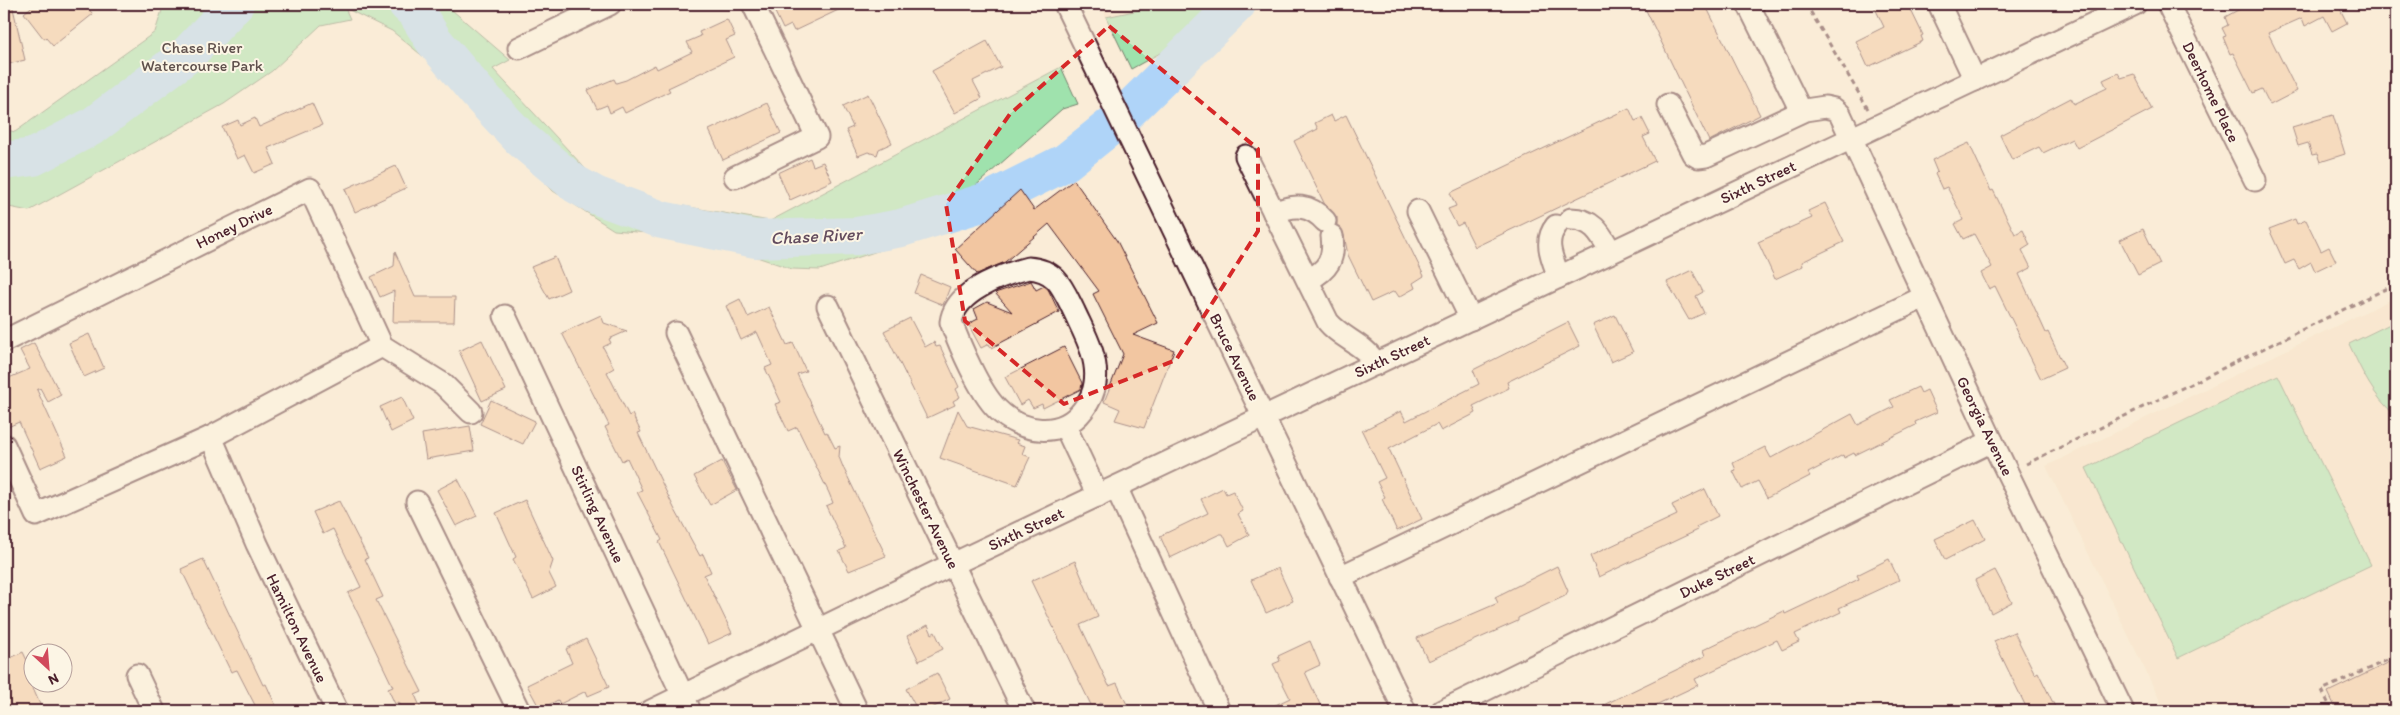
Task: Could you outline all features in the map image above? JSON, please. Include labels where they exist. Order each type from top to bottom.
[{"type":"street","points":[[519,48],[610,4]]},
{"type":"street","points":[[735,177],[817,137],[754,4]]},
{"type":"street","name":"Bruce Avenue","points":[[1065,4],[1404,711]]},
{"type":"street","points":[[1668,105],[1693,154],[1698,157],[1706,156],[1802,111],[1748,4]]},
{"type":"street","points":[[1938,4],[1975,80]]},
{"type":"street","name":"Sixth Street","points":[[651,711],[686,704],[817,630],[953,564],[2134,4]]},
{"type":"street","name":"Deerhome Place","points":[[2168,4],[2255,180]]},
{"type":"street","name":"Georgia Avenue","points":[[1802,111],[1814,107],[1834,109],[1840,114],[2007,473],[2123,711]]},
{"type":"street","points":[[1246,156],[1328,322],[1340,334],[1368,352],[1376,364]]},
{"type":"street","name":"Honey Drive","points":[[4,341],[310,189],[382,346]]},
{"type":"street","points":[[1274,213],[1289,207],[1301,206],[1313,210],[1328,228],[1332,256],[1328,265],[1320,274],[1308,280]]},
{"type":"street","points":[[1418,211],[1470,319]]},
{"type":"street","points":[[1559,277],[1549,245],[1552,231],[1563,222],[1583,220],[1590,223],[1598,230],[1611,252]]},
{"type":"street","points":[[1028,268],[1041,269],[1057,279],[1086,337],[1095,367],[1096,382],[1092,394],[1078,416],[1065,426],[1051,430],[1025,426],[998,410],[990,401],[951,322],[956,308],[964,298],[978,289],[1028,268]]},
{"type":"street","points":[[1340,577],[1924,297]]},
{"type":"street","name":"Winchester Avenue","points":[[828,306],[1024,711]]},
{"type":"street","name":"Stirling Avenue","points":[[505,316],[686,704]]},
{"type":"street","points":[[676,333],[857,711]]},
{"type":"street","points":[[4,445],[36,515],[211,437],[382,346],[443,384],[471,412]]},
{"type":"street","points":[[1065,426],[1107,491],[1219,711]]},
{"type":"street","name":"Hamilton Avenue","points":[[211,437],[257,544],[337,711]]},
{"type":"street","name":"Duke Street","points":[[1442,711],[1992,441]]},
{"type":"street","points":[[417,502],[520,711]]},
{"type":"street","points":[[137,674],[154,711]]},
{"type":"path","points":[[1806,4],[1871,114]]},
{"type":"path","points":[[2007,473],[2396,284]]},
{"type":"path","points":[[2332,711],[2322,690],[2396,656]]},
{"type":"highlighted area","points":[[1109,26],[1258,149],[1258,231],[1176,360],[1064,404],[965,321],[946,204],[1010,114]]},
{"type":"shaded area","points":[[1100,4],[1146,4],[1140,10],[1106,17]]},
{"type":"shaded area","points":[[2396,297],[2396,711],[2165,711],[2046,466]]},
{"type":"green space","name":"Chase River Watercourse Park","points":[[164,4],[445,4],[510,60],[493,69],[608,193],[770,221],[1061,67],[1078,104],[1062,109],[917,238],[820,270],[792,269],[701,238],[614,230],[553,191],[458,85],[392,31],[345,8],[350,19],[321,25],[272,71],[224,104],[29,211],[4,206],[4,129],[15,132],[155,32]]},
{"type":"green space","points":[[1146,4],[1233,4],[1182,41],[1131,69],[1106,17],[1139,10]]},
{"type":"green space","points":[[2396,321],[2396,416],[2374,392],[2349,344]]},
{"type":"green space","points":[[2278,375],[2371,565],[2178,658],[2086,468]]},
{"type":"building","points":[[4,4],[12,4],[25,60],[4,65]]},
{"type":"building","points":[[35,4],[84,4],[93,14],[53,46],[46,38],[44,39],[24,13]]},
{"type":"building","points":[[783,4],[851,4],[794,31],[791,25],[783,29],[773,8]]},
{"type":"building","points":[[1643,4],[1705,4],[1760,115],[1709,141]]},
{"type":"building","points":[[1873,4],[1908,4],[1923,35],[1921,36],[1923,41],[1868,67],[1856,41],[1884,27]]},
{"type":"building","points":[[2249,4],[2350,4],[2340,9],[2347,23],[2332,31],[2324,16],[2305,26],[2302,18],[2268,33],[2297,91],[2270,105],[2262,89],[2253,93],[2233,53],[2230,54],[2223,37],[2226,36],[2222,28],[2228,25],[2225,17]]},
{"type":"building","points":[[727,19],[735,36],[726,40],[734,57],[668,88],[670,91],[625,113],[622,107],[610,113],[607,105],[597,109],[588,90],[614,79],[616,83],[626,80],[655,65],[657,69],[692,52],[687,42],[701,36],[699,32]]},
{"type":"building","points":[[987,41],[1001,67],[973,81],[982,98],[955,113],[932,71]]},
{"type":"building","points":[[2118,73],[2121,78],[2134,74],[2152,109],[2077,148],[2072,139],[2043,153],[2039,147],[2012,160],[2000,135],[2071,98],[2074,104],[2107,88],[2103,80]]},
{"type":"building","points":[[868,94],[892,143],[879,149],[877,155],[868,152],[858,156],[846,130],[853,127],[843,106]]},
{"type":"building","points":[[312,103],[322,125],[268,148],[275,164],[254,173],[245,155],[237,159],[222,127],[238,120],[240,125],[255,118],[259,127]]},
{"type":"building","points":[[767,103],[781,133],[723,160],[709,130]]},
{"type":"building","points":[[1629,108],[1635,121],[1642,118],[1650,134],[1643,137],[1655,161],[1475,247],[1463,223],[1457,226],[1448,209],[1456,206],[1450,193]]},
{"type":"building","points":[[1331,115],[1334,121],[1346,115],[1424,276],[1413,283],[1415,288],[1399,297],[1395,291],[1371,302],[1348,255],[1344,235],[1337,225],[1337,217],[1324,203],[1294,141],[1318,129],[1315,123]]},
{"type":"building","points":[[2333,115],[2345,154],[2320,162],[2317,154],[2312,155],[2308,143],[2298,146],[2292,127]]},
{"type":"building","points":[[1969,143],[1991,191],[1993,190],[2015,234],[2023,230],[2030,245],[2022,250],[2031,268],[2019,274],[2046,333],[2048,332],[2065,368],[2041,379],[1995,286],[1989,289],[1981,273],[1992,267],[1974,234],[1963,239],[1955,224],[1963,220],[1959,210],[1947,187],[1942,189],[1935,174],[1937,172],[1932,160]]},
{"type":"building","points":[[810,158],[813,166],[823,162],[832,181],[790,200],[778,173]]},
{"type":"building","points":[[396,166],[406,188],[355,212],[345,189]]},
{"type":"building","points":[[1074,180],[1117,241],[1158,323],[1133,335],[1174,350],[1144,428],[1115,420],[1120,409],[1104,402],[1123,354],[1093,294],[1099,291],[1049,224],[1005,262],[977,274],[955,249],[1020,190],[1034,210]]},
{"type":"building","points":[[1825,203],[1844,242],[1802,262],[1803,266],[1775,279],[1758,242],[1812,218],[1808,211]]},
{"type":"building","points":[[2295,219],[2297,224],[2306,220],[2321,251],[2329,247],[2336,261],[2315,271],[2311,262],[2299,269],[2294,260],[2285,264],[2269,229]]},
{"type":"building","points":[[2143,229],[2160,264],[2138,275],[2120,240]]},
{"type":"building","points":[[395,252],[415,297],[455,297],[454,322],[393,322],[394,291],[380,297],[371,277],[394,266]]},
{"type":"building","points":[[555,257],[569,290],[549,299],[531,267]]},
{"type":"building","points":[[1692,270],[1703,292],[1696,296],[1704,313],[1689,320],[1667,282]]},
{"type":"building","points":[[921,275],[950,287],[943,305],[914,293]]},
{"type":"building","points":[[1031,281],[1036,290],[1044,286],[1048,289],[1059,312],[991,348],[989,344],[981,348],[968,324],[978,319],[974,309],[987,302],[1012,312],[995,293]]},
{"type":"building","points":[[740,299],[748,317],[769,307],[787,345],[793,343],[806,371],[797,374],[825,433],[827,432],[835,448],[840,446],[839,457],[843,467],[886,556],[849,571],[839,551],[846,548],[826,506],[833,503],[797,427],[788,431],[775,404],[781,402],[765,368],[772,365],[757,332],[741,340],[726,306]]},
{"type":"building","points":[[601,315],[604,323],[627,331],[609,339],[611,343],[603,347],[614,368],[607,372],[629,416],[632,414],[641,432],[638,433],[674,508],[700,556],[703,554],[711,572],[704,575],[732,633],[708,644],[659,542],[662,540],[637,492],[642,490],[627,458],[622,461],[605,427],[609,425],[562,333]]},
{"type":"building","points":[[1615,315],[1633,352],[1611,362],[1593,325]]},
{"type":"building","points":[[910,318],[925,347],[934,342],[936,347],[940,346],[959,387],[956,389],[960,397],[953,401],[955,405],[927,418],[884,331]]},
{"type":"building","points":[[1568,322],[1580,346],[1507,382],[1509,388],[1473,406],[1476,413],[1441,431],[1437,424],[1389,449],[1422,519],[1397,531],[1382,499],[1385,497],[1377,482],[1385,478],[1362,431],[1401,411],[1406,421],[1479,384],[1473,370]]},
{"type":"building","points":[[89,334],[104,368],[84,377],[69,343]]},
{"type":"building","points":[[482,340],[506,390],[482,401],[459,351]]},
{"type":"building","points":[[34,343],[61,395],[48,402],[40,388],[37,390],[67,456],[40,468],[19,422],[8,427],[4,418],[4,380],[30,369],[20,350]]},
{"type":"building","points":[[1064,347],[1082,383],[1081,389],[1043,408],[1042,404],[1033,408],[1028,400],[1020,405],[1005,377]]},
{"type":"building","points":[[1918,387],[1921,393],[1927,390],[1937,412],[1915,422],[1916,425],[1855,455],[1854,453],[1844,458],[1843,455],[1808,473],[1810,476],[1767,498],[1758,481],[1742,489],[1733,471],[1736,470],[1733,463],[1765,447],[1771,458],[1852,414],[1858,425],[1894,407],[1890,400]]},
{"type":"building","points":[[402,397],[413,421],[391,432],[380,407]]},
{"type":"building","points":[[491,400],[535,421],[523,444],[480,424]]},
{"type":"building","points":[[958,410],[967,426],[1018,440],[1016,443],[1025,446],[1022,454],[1030,457],[1017,485],[940,458]]},
{"type":"building","points":[[470,426],[474,451],[426,459],[422,434]]},
{"type":"building","points":[[722,461],[737,490],[710,505],[694,476]]},
{"type":"building","points":[[458,479],[477,516],[456,526],[437,490]]},
{"type":"building","points":[[1223,488],[1226,494],[1233,491],[1243,511],[1238,514],[1249,535],[1229,546],[1223,534],[1220,534],[1170,558],[1160,536],[1208,513],[1201,499]]},
{"type":"building","points":[[1705,489],[1718,516],[1696,527],[1698,530],[1599,577],[1590,556],[1677,515],[1672,505]]},
{"type":"building","points":[[525,500],[553,561],[549,573],[556,587],[533,599],[513,559],[516,557],[496,513]]},
{"type":"building","points":[[339,501],[368,558],[365,559],[383,597],[376,600],[422,692],[415,695],[422,711],[403,711],[399,702],[395,704],[388,689],[393,687],[348,593],[361,587],[333,529],[323,534],[313,512]]},
{"type":"building","points":[[1975,520],[1985,539],[1945,560],[1935,539]]},
{"type":"building","points":[[203,559],[263,685],[266,684],[276,706],[265,711],[258,711],[237,670],[231,672],[181,569]]},
{"type":"building","points":[[1889,559],[1899,580],[1839,608],[1841,612],[1795,634],[1799,642],[1782,650],[1777,640],[1695,679],[1698,685],[1643,711],[1591,711],[1705,656],[1703,650],[1784,611],[1785,614],[1859,579],[1857,575]]},
{"type":"building","points":[[1075,561],[1098,617],[1080,625],[1109,686],[1117,683],[1130,711],[1105,711],[1101,703],[1092,707],[1031,581]]},
{"type":"building","points":[[1557,566],[1568,591],[1565,596],[1518,618],[1518,621],[1428,661],[1417,638],[1498,603],[1495,597]]},
{"type":"building","points":[[1278,568],[1293,601],[1266,613],[1251,580]]},
{"type":"building","points":[[1995,570],[2012,602],[1991,613],[1975,580]]},
{"type":"building","points":[[928,625],[932,634],[935,632],[943,649],[919,661],[907,636]]},
{"type":"building","points":[[2014,632],[2035,674],[2038,672],[2057,711],[2028,711],[1994,641]]},
{"type":"building","points":[[586,639],[609,687],[588,696],[586,691],[560,704],[558,700],[540,709],[527,685],[572,663],[566,649]]},
{"type":"building","points":[[1310,641],[1320,665],[1305,672],[1323,711],[1263,711],[1290,698],[1273,664],[1280,661],[1278,656]]},
{"type":"building","points":[[22,652],[22,692],[35,692],[43,711],[4,711],[4,661]]},
{"type":"building","points":[[2396,659],[2396,711],[2337,711],[2328,692]]},
{"type":"building","points":[[937,673],[950,699],[926,711],[918,711],[906,689]]},
{"type":"waterway","name":"Chase River","points":[[4,161],[33,157],[93,126],[188,54],[235,4]]},
{"type":"waterway","name":"Chase River","points":[[407,4],[416,12],[434,41],[477,92],[521,139],[575,184],[595,195],[662,220],[755,239],[857,236],[901,228],[988,201],[1066,162],[1122,117],[1237,4]]}]
